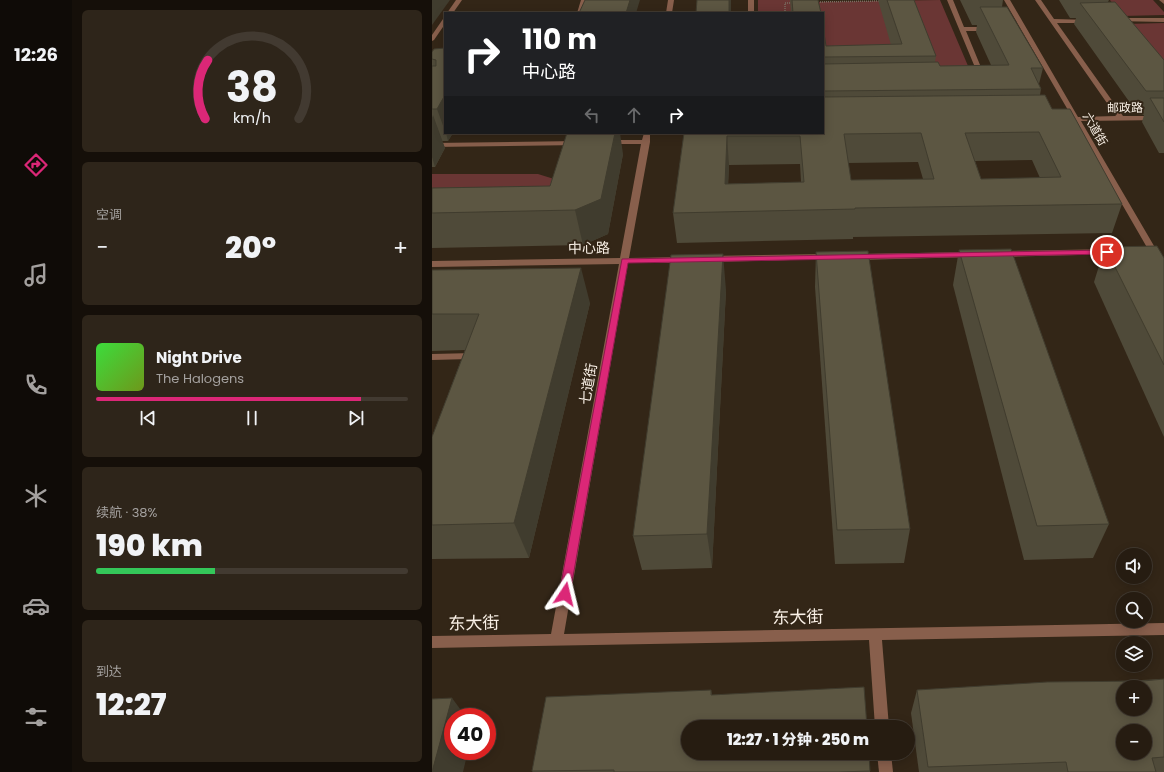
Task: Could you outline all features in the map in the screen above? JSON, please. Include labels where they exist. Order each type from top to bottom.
[{"type":"street","points":[[451,12],[459,0]]},
{"type":"street","points":[[580,12],[584,0]]},
{"type":"street","points":[[669,12],[671,0]]},
{"type":"street","points":[[751,0],[751,12]]},
{"type":"street","points":[[950,0],[985,85]]},
{"type":"street","name":"六道街","points":[[1007,0],[1020,28],[1077,119],[1150,252],[1164,270]]},
{"type":"street","points":[[1038,0],[1121,119]]},
{"type":"street","points":[[1121,26],[1112,19],[1164,20]]},
{"type":"street","points":[[432,39],[444,21]]},
{"type":"street","points":[[1052,21],[1095,21]]},
{"type":"street","points":[[962,29],[1000,29]]},
{"type":"street","name":"邮政路","points":[[1053,120],[1164,118]]},
{"type":"street","points":[[598,142],[647,137]]},
{"type":"street","name":"七道街","points":[[556,640],[647,137]]},
{"type":"street","points":[[432,145],[582,143]]},
{"type":"street","name":"中心路","points":[[432,264],[1122,252]]},
{"type":"street","points":[[432,356],[474,356],[469,370]]},
{"type":"street","name":"东大街","points":[[432,642],[1164,629]]},
{"type":"street","points":[[875,634],[881,720]]},
{"type":"street","points":[[885,760],[886,772]]},
{"type":"path","points":[[814,2],[888,1]]},
{"type":"path","points":[[785,12],[785,3],[792,3]]},
{"type":"shaded area","points":[[758,0],[813,0],[814,2],[940,0],[974,80],[824,56],[824,12],[758,12]]},
{"type":"shaded area","points":[[1110,0],[1153,0],[1164,12],[1164,15],[1122,16]]},
{"type":"shaded area","points":[[1164,23],[1164,70],[1126,24]]},
{"type":"shaded area","points":[[432,174],[538,174],[554,179],[543,214],[432,216]]},
{"type":"building","points":[[585,0],[630,0],[626,12],[579,12]]},
{"type":"building","points":[[697,0],[729,0],[729,12],[696,12]]},
{"type":"building","points":[[792,0],[818,0],[821,12],[793,12]]},
{"type":"building","points":[[887,0],[914,0],[936,56],[824,57],[824,33],[826,46],[902,44]]},
{"type":"building","points":[[1115,2],[1164,60],[1164,91],[1146,91],[1080,3]]},
{"type":"building","points":[[980,7],[1007,7],[1043,68],[1031,68],[1041,89],[824,91],[824,64],[938,62],[940,66],[1009,65]]},
{"type":"building","points":[[444,48],[444,97],[437,109],[432,109],[432,66],[436,66],[436,60],[432,59],[432,52],[434,49]]},
{"type":"building","points":[[1045,95],[1052,109],[1070,109],[1122,204],[855,208],[673,213],[684,134],[824,134],[824,97]],"holes":[[[1039,132],[1061,177],[981,179],[965,133]],[[921,133],[934,179],[851,180],[844,134]],[[727,136],[800,136],[804,182],[725,184]]]},
{"type":"building","points":[[1150,98],[1164,98],[1164,122]]},
{"type":"building","points":[[567,134],[615,134],[601,199],[575,210],[432,213],[432,188],[550,186]]},
{"type":"building","points":[[1157,246],[1164,258],[1164,365],[1105,247]]},
{"type":"building","points":[[1011,249],[1109,524],[1037,526],[959,250]]},
{"type":"building","points":[[868,251],[910,529],[837,530],[816,252]]},
{"type":"building","points":[[723,254],[707,534],[633,536],[671,255]]},
{"type":"building","points":[[581,268],[514,523],[432,525],[432,437],[479,314],[432,314],[432,270]]},
{"type":"building","points":[[1164,679],[1164,757],[1152,758],[1156,772],[1068,772],[1066,762],[928,767],[917,690],[1047,682],[1116,681],[1116,716],[1152,716],[1152,680]]},
{"type":"building","points":[[864,687],[866,720],[681,720],[681,760],[869,760],[870,771],[532,771],[546,697],[711,690],[711,695]]},
{"type":"building","points":[[452,698],[449,708],[444,708],[444,728],[432,772],[432,699]]},
{"type":"route","points":[[565,594],[624,260],[1107,252]]}]
